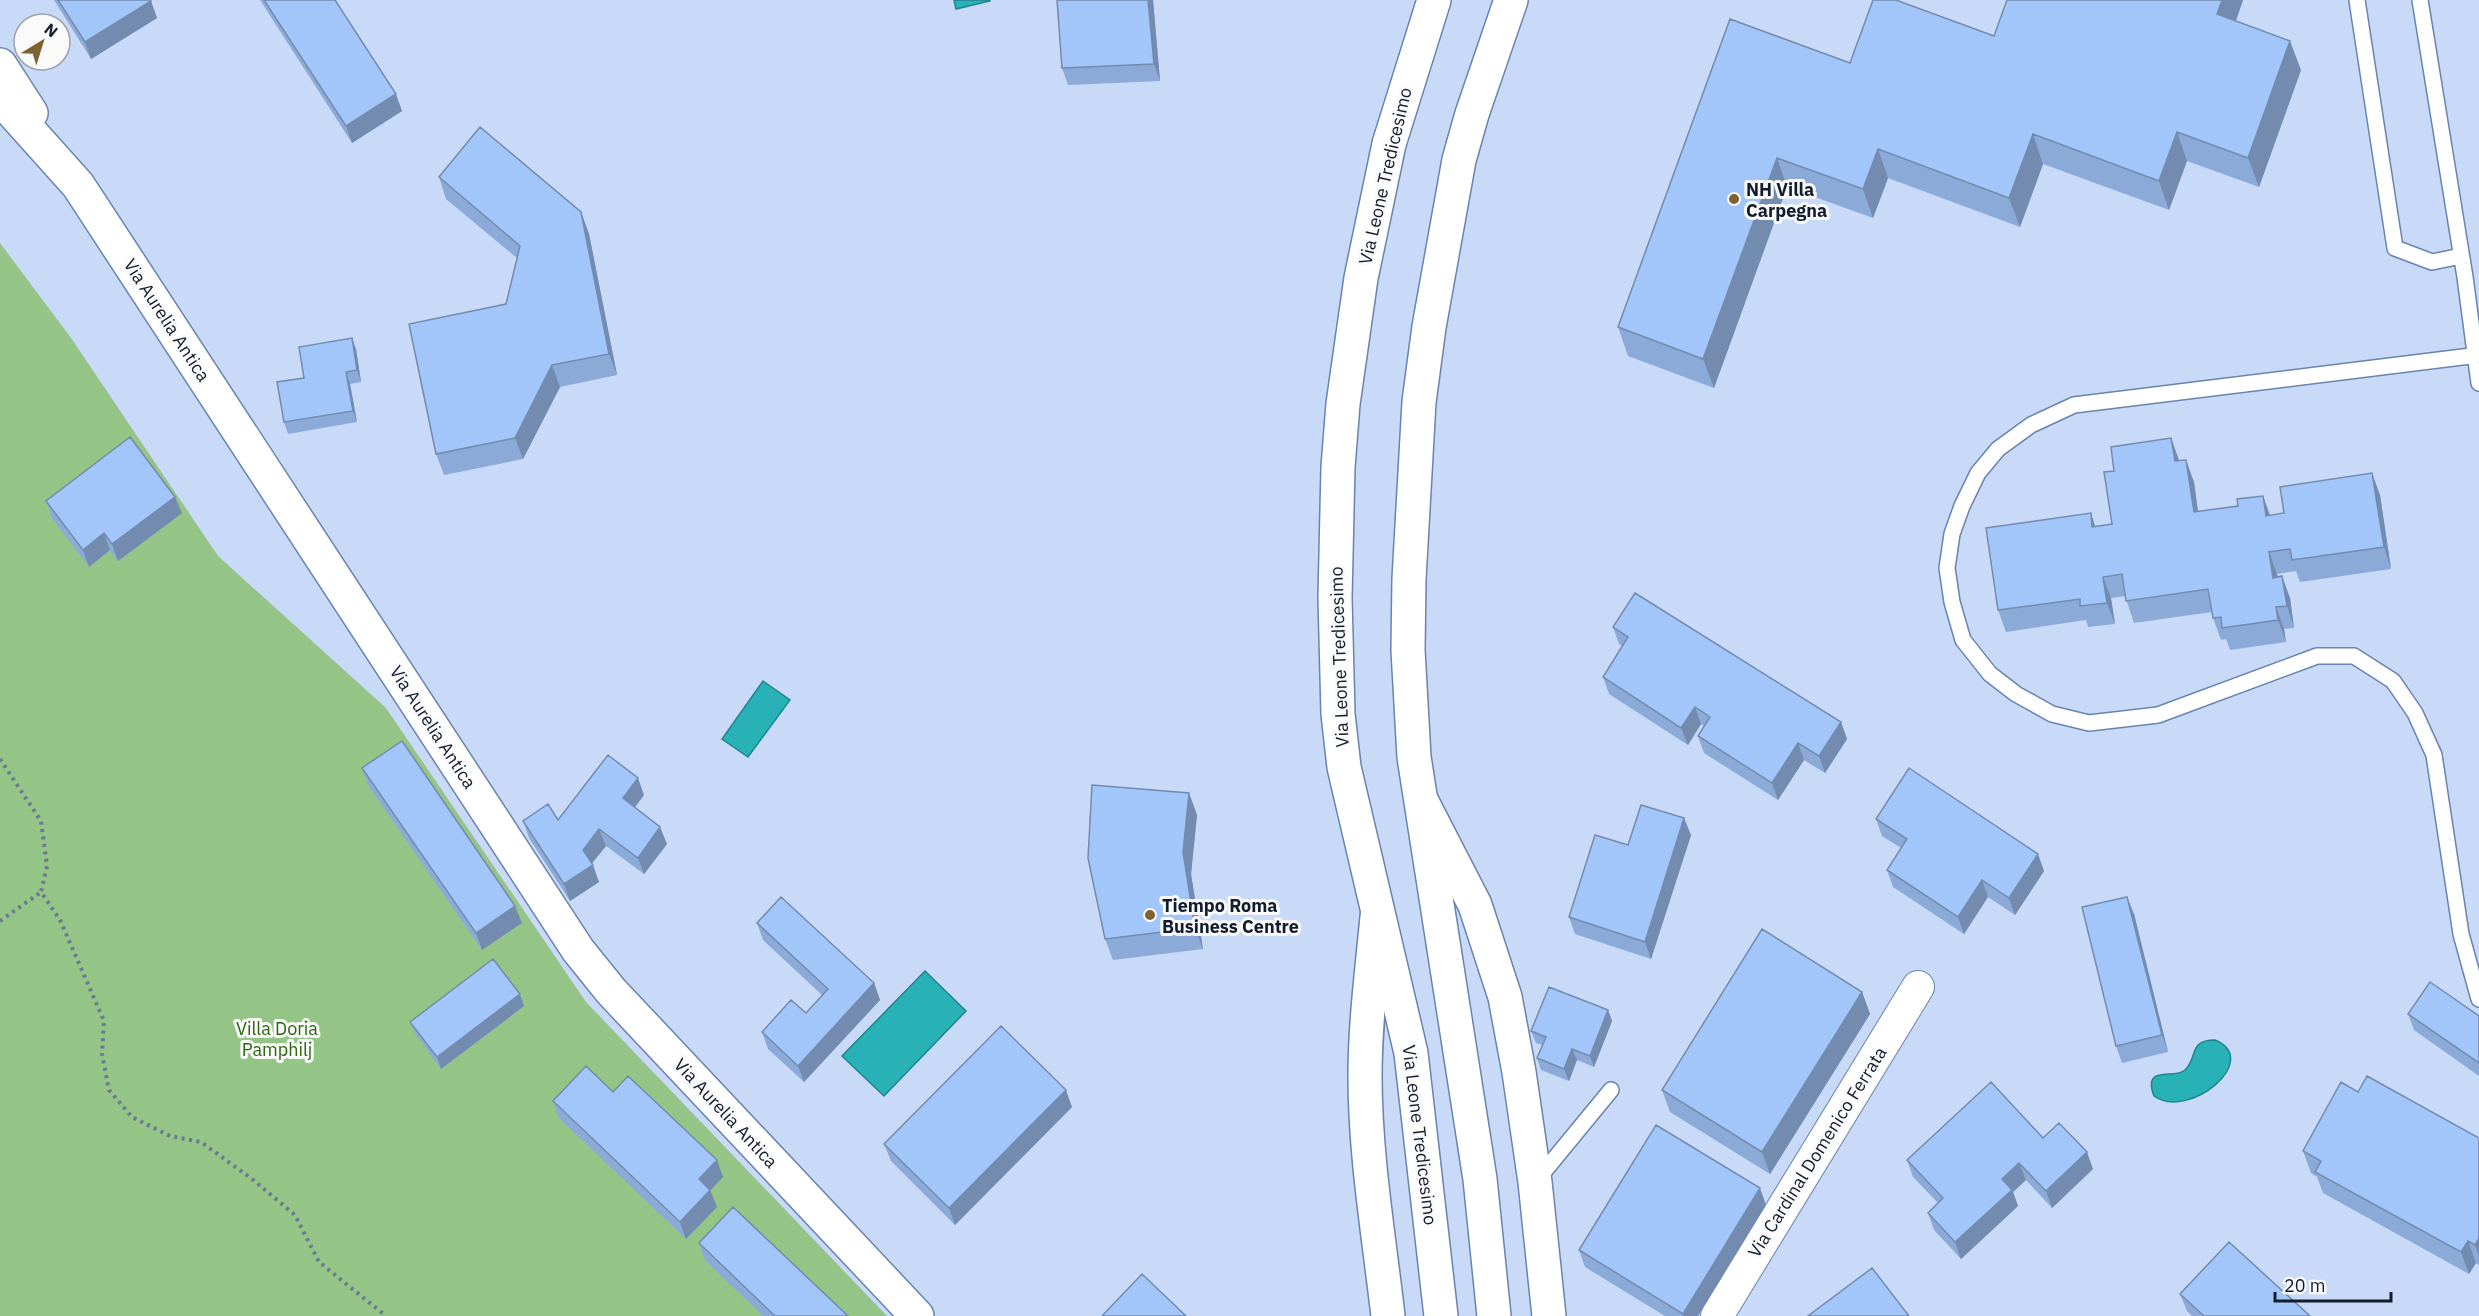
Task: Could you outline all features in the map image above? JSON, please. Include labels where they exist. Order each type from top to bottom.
[{"type":"main road","name":"Via Leone Tredicesimo","points":[[1434,0],[1389,144],[1371,221],[1353,337],[1338,467],[1335,598],[1338,714],[1344,767],[1411,1053],[1441,1316]]},
{"type":"main road","points":[[1494,1316],[1480,1179],[1419,797],[1408,650],[1409,568],[1419,402],[1429,327],[1459,160],[1472,114],[1511,0]]},
{"type":"main road","points":[[0,65],[78,185]]},
{"type":"main road","name":"Via Aurelia Antica","points":[[0,98],[78,185],[578,950],[611,991],[917,1316]]},
{"type":"main road","points":[[1419,797],[1476,905],[1494,956],[1510,1020],[1535,1182],[1549,1316]]},
{"type":"main road","points":[[1378,912],[1366,1022],[1365,1076],[1367,1124],[1388,1316]]},
{"type":"street","name":"Via Cardinal Domenico Ferrata","points":[[1716,1316],[1918,987]]},
{"type":"lane","points":[[2357,0],[2395,248],[2432,262],[2461,256]]},
{"type":"lane","points":[[2420,0],[2477,355],[2479,382]]},
{"type":"lane","points":[[2477,355],[2074,405],[2031,425],[1998,449],[1978,472],[1952,534],[1947,568],[1952,602],[1963,640],[1990,674],[2016,694],[2052,714],[2089,723],[2158,715],[2317,656],[2354,656],[2393,681],[2415,713],[2434,755],[2461,934],[2479,999]]},
{"type":"lane","points":[[1535,1182],[1611,1090]]},
{"type":"path","points":[[0,759],[41,821],[47,866],[41,892],[0,921]]},
{"type":"path","points":[[41,892],[60,920],[104,1021],[102,1054],[110,1090],[132,1117],[170,1136],[201,1142],[252,1179],[295,1215],[319,1262],[386,1316]]},
{"type":"green space","name":"Villa Doria Pamphilj","points":[[0,243],[71,338],[218,556],[386,708],[586,1002],[887,1316],[0,1316]]},
{"type":"shaded area","points":[[954,0],[990,0],[990,1],[956,9]]},
{"type":"shaded area","points":[[763,681],[790,700],[748,757],[722,739]]},
{"type":"shaded area","points":[[925,971],[966,1011],[884,1096],[842,1056]]},
{"type":"shaded area","points":[[2215,1040],[2228,1049],[2230,1061],[2226,1073],[2215,1085],[2201,1095],[2185,1101],[2168,1102],[2154,1096],[2151,1086],[2156,1076],[2180,1073],[2185,1070],[2197,1046],[2206,1041]]},
{"type":"building","points":[[58,0],[151,1],[85,42],[72,22],[72,12],[66,12]]},
{"type":"building","points":[[264,0],[335,0],[396,94],[346,126]]},
{"type":"building","points":[[1057,0],[1148,0],[1154,64],[1062,68]]},
{"type":"building","name":"NH Villa Carpegna","points":[[1873,0],[1896,0],[1994,36],[2007,0],[2222,0],[2217,14],[2290,41],[2248,158],[2177,132],[2159,181],[2033,134],[2009,198],[1878,149],[1863,189],[1777,158],[1703,359],[1618,327],[1730,19],[1850,63]]},
{"type":"building","points":[[480,127],[581,212],[609,354],[552,365],[515,438],[436,454],[409,324],[506,304],[520,246],[439,177]]},
{"type":"building","points":[[352,338],[357,370],[346,372],[353,411],[284,422],[277,382],[304,378],[299,347]]},
{"type":"building","points":[[130,437],[175,497],[112,544],[104,533],[83,550],[46,501]]},
{"type":"building","points":[[2171,438],[2175,461],[2186,460],[2194,512],[2238,506],[2237,499],[2263,496],[2266,516],[2284,513],[2280,487],[2372,473],[2384,547],[2292,560],[2290,549],[2269,552],[2273,578],[2282,576],[2287,606],[2276,607],[2278,620],[2222,628],[2221,617],[2213,618],[2208,589],[2126,601],[2122,574],[2103,577],[2107,603],[2080,606],[2080,599],[1998,610],[1986,528],[2091,513],[2092,527],[2112,524],[2104,472],[2114,471],[2111,447]]},
{"type":"building","points":[[1635,593],[1841,722],[1819,756],[1798,743],[1772,783],[1698,736],[1710,717],[1695,707],[1681,728],[1603,677],[1628,637],[1613,627]]},
{"type":"building","points":[[402,741],[515,906],[476,933],[362,768]]},
{"type":"building","points":[[608,755],[638,778],[623,798],[660,827],[638,858],[599,829],[583,850],[593,865],[564,884],[523,821],[548,804],[558,820]]},
{"type":"building","points":[[1909,768],[2038,854],[2009,898],[1982,880],[1958,917],[1887,870],[1907,839],[1876,819]]},
{"type":"building","name":"Tiempo Roma Business Centre","points":[[1092,785],[1189,793],[1183,852],[1195,928],[1105,939],[1088,858]]},
{"type":"building","points":[[1641,805],[1684,818],[1645,942],[1569,917],[1595,835],[1628,845]]},
{"type":"building","points":[[781,897],[874,983],[798,1066],[762,1032],[791,1000],[806,1013],[828,989],[757,923]]},
{"type":"building","points":[[2127,897],[2162,1035],[2116,1046],[2082,907]]},
{"type":"building","points":[[1762,929],[1862,992],[1762,1152],[1662,1090]]},
{"type":"building","points":[[493,959],[520,994],[437,1057],[410,1022]]},
{"type":"building","points":[[2430,982],[2479,1016],[2479,1063],[2408,1014]]},
{"type":"building","points":[[1549,987],[1608,1010],[1590,1056],[1572,1049],[1564,1069],[1537,1058],[1546,1037],[1531,1031]]},
{"type":"building","points":[[1001,1026],[1066,1090],[949,1208],[884,1144]]},
{"type":"building","points":[[586,1066],[613,1092],[628,1076],[717,1160],[699,1179],[710,1190],[680,1222],[553,1101]]},
{"type":"building","points":[[2367,1076],[2479,1138],[2479,1238],[2475,1245],[2468,1241],[2461,1252],[2315,1172],[2321,1161],[2303,1151],[2341,1082],[2358,1092]]},
{"type":"building","points":[[1991,1082],[2043,1138],[2059,1123],[2087,1152],[2046,1191],[2019,1163],[2002,1179],[2012,1190],[1955,1242],[1928,1213],[1943,1198],[1907,1160]]},
{"type":"building","points":[[1656,1125],[1760,1188],[1683,1314],[1579,1250]]},
{"type":"building","points":[[733,1207],[848,1316],[775,1316],[699,1243]]},
{"type":"building","points":[[2229,1242],[2310,1316],[2204,1316],[2180,1294]]},
{"type":"building","points":[[1872,1268],[1909,1316],[1808,1316]]},
{"type":"building","points":[[1142,1274],[1186,1316],[1102,1316]]},
{"type":"place","name":"NH Villa Carpegna","points":[[1734,199]]},
{"type":"place","name":"Tiempo Roma Business Centre","points":[[1150,915]]}]
